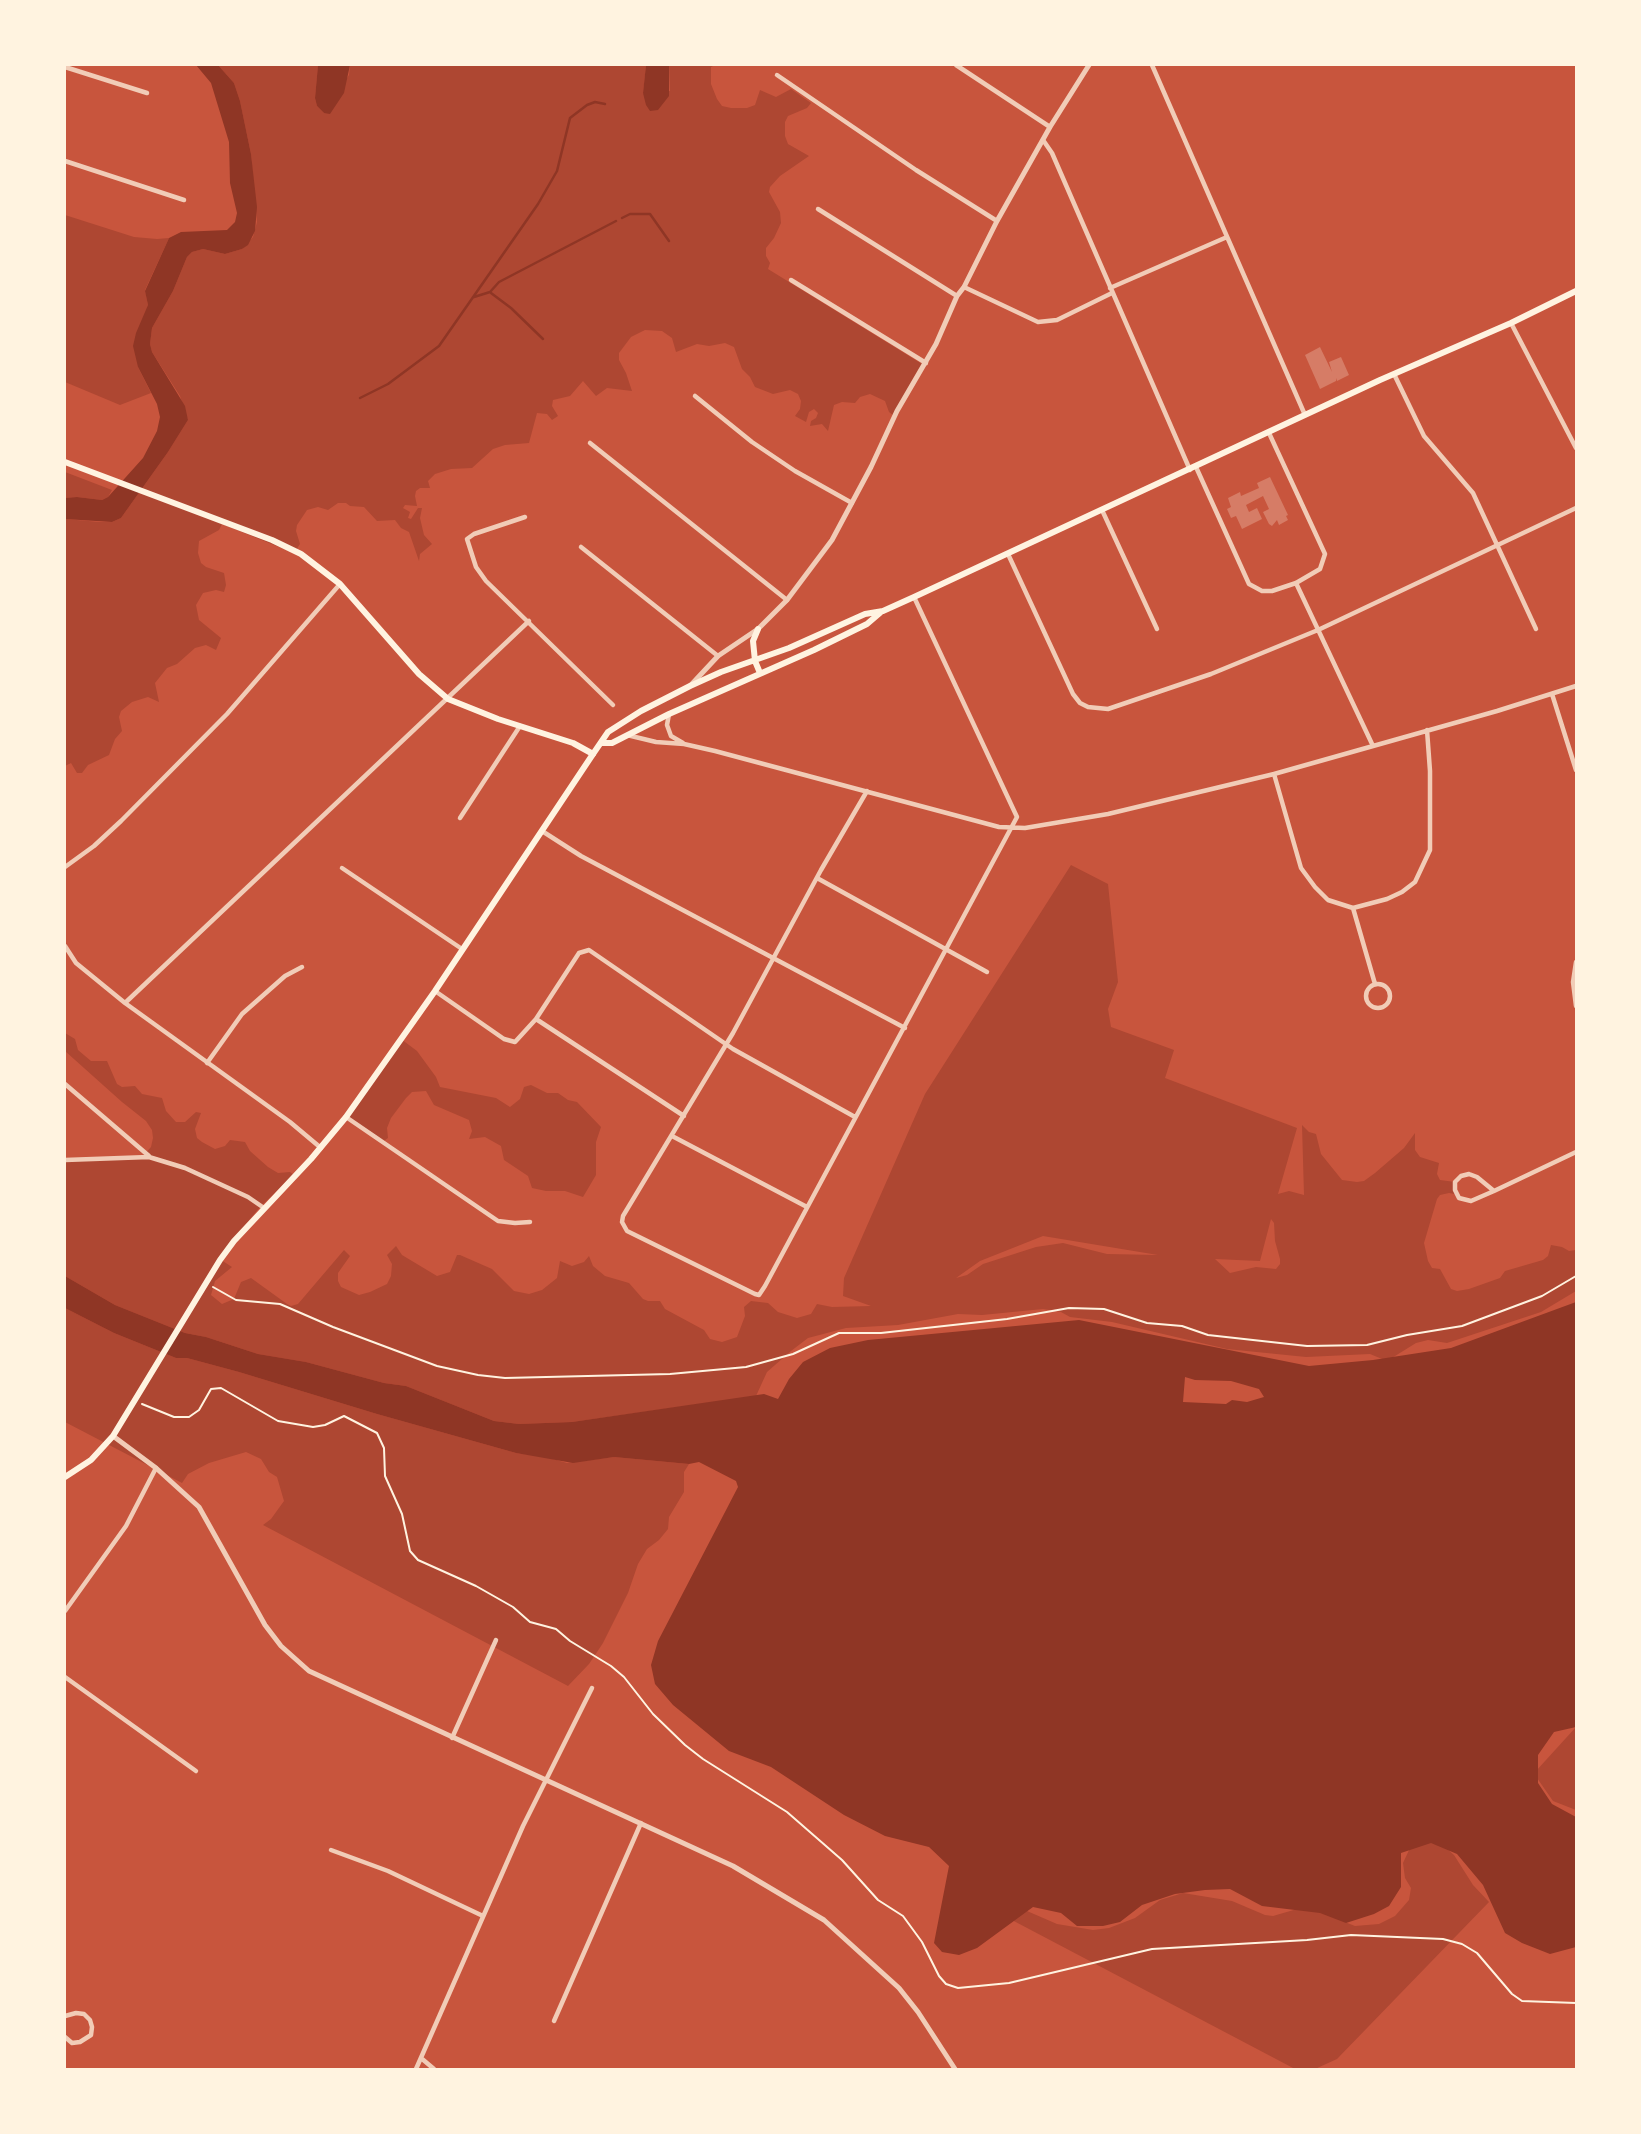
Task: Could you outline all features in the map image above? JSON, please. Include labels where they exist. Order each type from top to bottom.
[{"type":"main road","points":[[65,1477],[91,1461],[113,1436],[234,1241],[321,1148],[346,1117],[435,991],[608,732],[641,711],[690,686],[789,648],[854,618],[883,611],[1576,291]]},
{"type":"main road","points":[[65,462],[287,546],[340,584],[419,674],[448,699],[573,743],[593,754]]},
{"type":"main road","points":[[602,743],[612,743],[669,714],[867,624],[883,611]]},
{"type":"main road","points":[[758,629],[753,641],[755,661],[760,673]]},
{"type":"street","points":[[956,65],[1050,127]]},
{"type":"street","points":[[690,686],[718,656],[758,629],[787,600],[832,540],[897,411],[926,363],[957,296],[997,221],[1089,65]]},
{"type":"street","points":[[1152,65],[1305,415]]},
{"type":"street","points":[[65,67],[147,93]]},
{"type":"street","points":[[776,75],[997,221]]},
{"type":"street","points":[[1043,139],[1052,153],[1111,290],[1249,584],[1262,591],[1272,591],[1296,583],[1320,569],[1325,554],[1269,433]]},
{"type":"street","points":[[65,161],[184,200]]},
{"type":"street","points":[[818,209],[957,296]]},
{"type":"street","points":[[964,286],[1038,322],[1057,320],[1111,290],[1227,237]]},
{"type":"street","points":[[791,281],[926,363]]},
{"type":"street","points":[[1511,323],[1576,448]]},
{"type":"street","points":[[1394,374],[1424,436],[1467,484],[1536,629]]},
{"type":"street","points":[[695,396],[763,449],[852,503]]},
{"type":"street","points":[[590,443],[787,600]]},
{"type":"street","points":[[1007,554],[1073,694],[1080,703],[1094,709],[1118,707],[1211,674],[1318,630],[1576,508]]},
{"type":"street","points":[[1102,510],[1157,629]]},
{"type":"street","points":[[525,517],[474,534],[467,540],[476,567],[486,581],[612,705]]},
{"type":"street","points":[[581,547],[718,656]]},
{"type":"street","points":[[1296,583],[1373,746]]},
{"type":"street","points":[[65,867],[94,846],[121,821],[227,714],[340,584]]},
{"type":"street","points":[[867,791],[727,1043],[623,1216],[622,1223],[627,1231],[750,1293],[759,1294],[1017,817],[914,597]]},
{"type":"street","points":[[125,1003],[529,621]]},
{"type":"street","points":[[626,735],[656,742],[684,744],[999,827],[1035,826],[1095,816],[1274,774],[1576,686]]},
{"type":"street","points":[[1552,694],[1576,770]]},
{"type":"street","points":[[669,714],[667,725],[671,736],[684,744]]},
{"type":"street","points":[[460,818],[520,726]]},
{"type":"street","points":[[1274,774],[1301,868],[1328,900],[1353,908],[1387,899],[1415,882],[1430,850],[1427,730]]},
{"type":"street","points":[[541,831],[581,856],[905,1028]]},
{"type":"street","points":[[342,868],[462,949]]},
{"type":"street","points":[[817,878],[987,972]]},
{"type":"street","points":[[1353,908],[1374,984]]},
{"type":"street","points":[[65,946],[76,963],[125,1003],[290,1122],[321,1148]]},
{"type":"street","points":[[435,991],[510,1042],[519,1041],[579,953],[589,950],[733,1049],[855,1116]]},
{"type":"street","points":[[1576,962],[1573,982],[1576,1006]]},
{"type":"street","points":[[207,1063],[242,1014],[285,976],[302,967]]},
{"type":"street","points":[[1374,984],[1386,987],[1390,995],[1388,1003],[1381,1008],[1373,1007],[1367,1002],[1368,989],[1374,984]]},
{"type":"street","points":[[536,1018],[684,1116]]},
{"type":"street","points":[[65,1084],[149,1157]]},
{"type":"street","points":[[346,1117],[498,1221],[530,1222]]},
{"type":"street","points":[[672,1136],[807,1207]]},
{"type":"street","points":[[1494,1191],[1469,1174],[1458,1178],[1454,1186],[1459,1198],[1467,1201],[1494,1191],[1576,1152]]},
{"type":"street","points":[[65,1160],[149,1157],[186,1168],[248,1197],[264,1208]]},
{"type":"street","points":[[113,1436],[156,1468],[199,1507],[265,1625],[298,1663],[320,1678],[733,1866],[824,1920],[900,1988],[955,2069]]},
{"type":"street","points":[[65,1611],[125,1526],[156,1468]]},
{"type":"street","points":[[452,1738],[496,1640]]},
{"type":"street","points":[[65,1676],[196,1771]]},
{"type":"street","points":[[416,2069],[545,1780],[592,1688]]},
{"type":"street","points":[[554,2021],[641,1823]]},
{"type":"street","points":[[331,1850],[388,1871],[483,1916]]},
{"type":"street","points":[[65,2017],[76,2012],[84,2014],[92,2027],[91,2035],[86,2040],[72,2043],[65,2036]]},
{"type":"street","points":[[421,2058],[434,2069]]},
{"type":"path","points":[[206,1283],[236,1300],[280,1304],[437,1366],[505,1378],[670,1374],[746,1367],[793,1354],[839,1333],[881,1333],[1007,1319],[1069,1308],[1104,1309],[1147,1323],[1182,1326],[1220,1336],[1307,1346],[1367,1345],[1462,1326],[1542,1296],[1576,1276]]},
{"type":"path","points":[[135,1401],[174,1417],[189,1417],[199,1410],[211,1388],[221,1388],[278,1421],[313,1426],[325,1425],[344,1416],[377,1433],[384,1448],[385,1476],[402,1514],[410,1551],[418,1560],[476,1586],[513,1607],[530,1622],[556,1629],[569,1641],[611,1665],[653,1714],[685,1745],[787,1812],[842,1860],[878,1900],[903,1916],[922,1942],[939,1976],[946,1984],[958,1988],[1009,1983],[1152,1949],[1351,1935],[1443,1939],[1461,1944],[1477,1954],[1512,1994],[1522,2001],[1576,2003]]},
{"type":"shaded area","points":[[196,65],[218,65],[234,83],[251,154],[257,207],[255,231],[248,245],[242,249],[225,254],[203,249],[192,252],[152,328],[152,352],[185,406],[188,420],[168,452],[121,518],[112,522],[65,519],[65,498],[102,500],[108,497],[143,458],[157,431],[160,417],[157,404],[138,367],[133,346],[148,305],[145,291],[169,238],[181,232],[227,230],[235,222],[237,213],[230,183],[229,142],[211,83]]},
{"type":"shaded area","points":[[218,65],[318,65],[315,98],[317,106],[324,113],[349,75],[350,65],[646,65],[643,94],[670,91],[669,65],[715,65],[711,67],[711,84],[722,106],[731,108],[755,105],[760,90],[776,97],[791,89],[811,103],[807,108],[788,116],[785,136],[788,144],[809,156],[780,176],[770,187],[769,192],[780,212],[781,223],[766,248],[770,263],[768,269],[922,364],[894,416],[889,412],[885,401],[870,394],[860,397],[855,403],[842,402],[834,405],[828,431],[822,424],[810,426],[818,413],[814,409],[809,412],[806,422],[795,416],[800,409],[798,394],[790,390],[773,394],[755,387],[742,369],[734,347],[725,343],[709,346],[697,344],[676,352],[672,338],[662,331],[645,330],[631,337],[619,353],[619,360],[632,391],[607,388],[596,396],[583,381],[570,396],[553,400],[552,406],[558,416],[552,420],[547,414],[537,413],[529,443],[493,449],[472,468],[451,469],[435,474],[428,481],[430,488],[416,491],[417,506],[405,505],[403,508],[410,512],[408,518],[411,519],[418,508],[422,508],[420,518],[424,535],[432,544],[420,554],[419,561],[409,532],[401,528],[395,520],[377,521],[364,507],[346,503],[338,503],[328,510],[318,507],[307,510],[297,525],[300,544],[294,553],[222,524],[219,530],[199,541],[198,553],[201,563],[206,567],[224,573],[224,592],[216,590],[203,593],[196,605],[199,620],[221,638],[216,650],[206,645],[195,648],[177,664],[167,668],[155,683],[159,702],[148,697],[132,702],[121,711],[119,717],[122,731],[115,739],[109,755],[88,765],[82,773],[77,773],[71,763],[65,766],[65,519],[112,522],[121,518],[168,452],[188,420],[180,396],[152,352],[152,328],[173,291],[187,257],[192,252],[203,249],[225,254],[242,249],[253,237],[257,222],[251,154],[240,101],[234,83]]},
{"type":"shaded area","points":[[318,65],[350,65],[344,93],[330,114],[324,113],[317,106],[315,98]]},
{"type":"shaded area","points":[[646,65],[669,65],[669,96],[658,110],[650,111],[646,105],[643,93]]},
{"type":"shaded area","points":[[65,215],[134,237],[169,238],[145,290],[148,305],[138,367],[151,393],[120,405],[65,382]]},
{"type":"shaded area","points":[[65,472],[112,490],[108,497],[102,500],[65,498]]},
{"type":"shaded area","points":[[1071,865],[1108,884],[1118,982],[1108,1009],[1111,1027],[1174,1050],[1165,1078],[1297,1128],[1278,1194],[1289,1191],[1304,1195],[1302,1125],[1309,1132],[1316,1134],[1321,1154],[1342,1180],[1357,1182],[1364,1181],[1375,1173],[1404,1148],[1415,1133],[1415,1150],[1420,1157],[1439,1163],[1437,1174],[1440,1180],[1455,1182],[1455,1194],[1440,1195],[1437,1199],[1424,1243],[1432,1268],[1440,1269],[1451,1289],[1469,1289],[1500,1278],[1505,1271],[1543,1260],[1548,1256],[1551,1245],[1569,1251],[1576,1250],[1576,1291],[1541,1312],[1447,1343],[1428,1340],[1416,1343],[1387,1361],[1370,1354],[1306,1357],[1227,1349],[1043,1309],[982,1315],[958,1314],[898,1325],[846,1328],[808,1338],[767,1372],[756,1396],[572,1422],[519,1424],[494,1421],[406,1386],[384,1383],[306,1362],[258,1354],[185,1333],[115,1305],[65,1276],[65,1160],[143,1156],[151,1147],[153,1138],[152,1130],[146,1121],[65,1051],[65,1033],[75,1039],[78,1050],[91,1061],[107,1061],[117,1084],[122,1087],[135,1086],[142,1094],[162,1098],[166,1111],[176,1122],[185,1122],[196,1112],[201,1113],[195,1129],[197,1138],[202,1142],[215,1149],[225,1146],[230,1140],[245,1142],[250,1151],[268,1167],[278,1173],[290,1172],[294,1175],[260,1207],[218,1258],[232,1267],[215,1281],[211,1295],[222,1304],[234,1299],[241,1282],[251,1278],[287,1304],[298,1304],[344,1250],[350,1256],[338,1273],[338,1281],[341,1287],[359,1295],[387,1284],[392,1264],[387,1255],[396,1246],[402,1255],[437,1276],[450,1272],[457,1255],[460,1255],[492,1269],[514,1291],[529,1294],[542,1290],[557,1278],[560,1261],[572,1266],[584,1262],[589,1256],[593,1266],[605,1276],[629,1283],[643,1299],[660,1301],[665,1309],[704,1330],[710,1339],[722,1342],[737,1337],[745,1316],[744,1307],[751,1301],[768,1303],[778,1312],[797,1318],[811,1314],[817,1304],[832,1307],[871,1306],[843,1296],[844,1278],[925,1094]],"holes":[[[1271,1219],[1280,1259],[1276,1269],[1256,1267],[1230,1273],[1215,1259],[1260,1261]],[[1043,1236],[1158,1255],[1107,1254],[1063,1243],[1036,1247],[983,1264],[967,1275],[956,1278],[980,1261]]]},
{"type":"shaded area","points":[[401,1039],[417,1051],[440,1087],[496,1098],[510,1107],[520,1099],[524,1087],[531,1085],[577,1102],[601,1127],[596,1142],[596,1175],[583,1197],[565,1191],[532,1188],[528,1176],[504,1160],[501,1146],[485,1137],[469,1139],[472,1131],[469,1120],[434,1105],[426,1091],[412,1092],[406,1098],[391,1118],[387,1128],[388,1138],[381,1143],[347,1115]]},
{"type":"shaded area","points":[[65,1276],[115,1305],[185,1333],[258,1354],[306,1362],[384,1383],[406,1386],[494,1421],[519,1424],[572,1422],[764,1394],[778,1399],[803,1362],[830,1348],[868,1340],[1079,1320],[1309,1366],[1451,1348],[1576,1302],[1576,1727],[1554,1732],[1538,1755],[1538,1783],[1552,1804],[1576,1817],[1576,1947],[1550,1954],[1505,1933],[1483,1885],[1457,1854],[1431,1843],[1401,1853],[1401,1887],[1389,1906],[1346,1923],[1320,1913],[1262,1906],[1230,1889],[1205,1890],[1175,1894],[1142,1905],[1120,1922],[1103,1926],[1077,1926],[1061,1913],[1033,1907],[977,1948],[959,1955],[942,1952],[934,1943],[949,1866],[929,1847],[885,1836],[844,1815],[771,1767],[729,1751],[673,1705],[655,1684],[651,1665],[658,1641],[738,1487],[736,1481],[699,1462],[689,1464],[614,1457],[573,1463],[516,1453],[239,1372],[187,1358],[176,1358],[114,1333],[65,1308]],"holes":[[[1185,1377],[1195,1380],[1231,1381],[1259,1389],[1264,1397],[1247,1402],[1232,1400],[1226,1404],[1183,1402]]]},
{"type":"shaded area","points":[[65,1308],[114,1333],[176,1358],[187,1358],[239,1372],[516,1453],[567,1463],[614,1457],[689,1464],[684,1472],[684,1492],[669,1517],[668,1529],[647,1549],[638,1564],[628,1593],[603,1643],[589,1664],[568,1686],[263,1525],[284,1501],[277,1477],[269,1472],[261,1459],[246,1452],[209,1463],[188,1474],[182,1483],[65,1422]]},
{"type":"shaded area","points":[[1576,1727],[1576,1810],[1553,1801],[1537,1778],[1536,1771]]},
{"type":"shaded area","points":[[1428,1839],[1454,1855],[1473,1885],[1489,1902],[1337,2059],[1315,2069],[1295,2069],[1010,1919],[1027,1911],[1057,1924],[1093,1930],[1109,1928],[1135,1918],[1160,1900],[1183,1893],[1232,1901],[1265,1915],[1273,1916],[1297,1909],[1317,1911],[1355,1926],[1379,1924],[1395,1916],[1409,1900],[1411,1888],[1405,1878],[1403,1863],[1410,1848]]},
{"type":"building","points":[[1320,347],[1332,372],[1329,362],[1341,357],[1349,375],[1337,381],[1336,378],[1336,381],[1320,389],[1305,355]]},
{"type":"building","points":[[1270,477],[1288,520],[1279,525],[1277,520],[1272,526],[1269,524],[1263,512],[1269,509],[1263,496],[1246,505],[1249,512],[1257,508],[1262,519],[1242,529],[1236,516],[1231,518],[1227,509],[1231,507],[1228,498],[1259,488],[1257,483]]},
{"type":"waterway","points":[[360,398],[388,384],[439,346],[538,204],[557,171],[570,118],[587,105],[595,102],[605,104]]},
{"type":"waterway","points":[[622,218],[630,214],[650,214],[669,241]]},
{"type":"waterway","points":[[474,297],[490,292],[499,282],[616,221]]},
{"type":"waterway","points":[[491,293],[543,339]]}]
